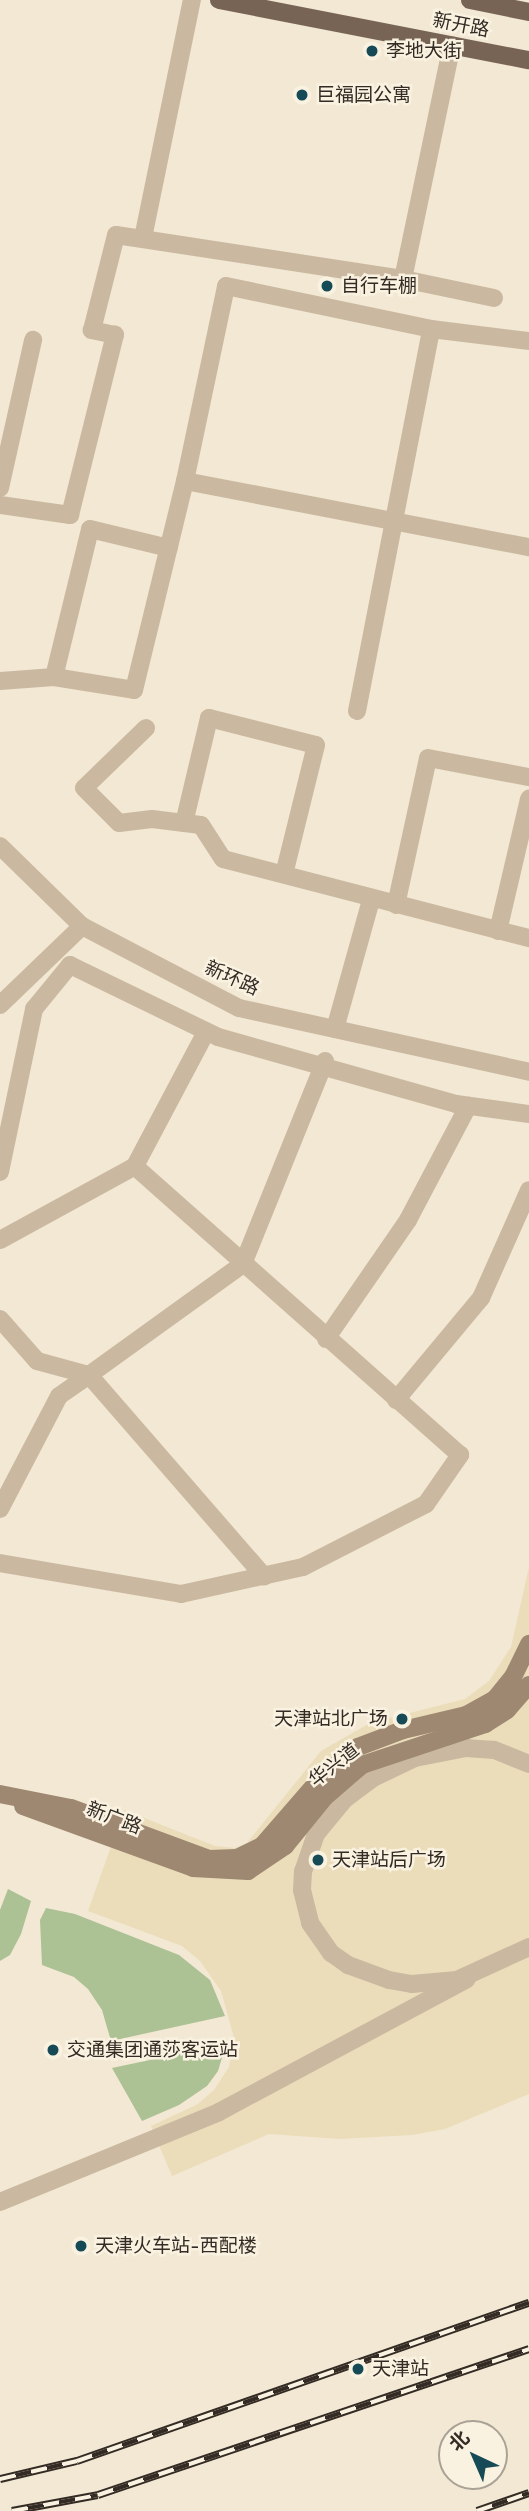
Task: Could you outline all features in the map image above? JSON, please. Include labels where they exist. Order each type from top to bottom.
[{"type":"main road","name":"新开路","points":[[219,0],[529,60]]},
{"type":"main road","name":"新开路","points":[[470,0],[529,12]]},
{"type":"main road","points":[[0,1795],[71,1808],[209,1859],[237,1858],[262,1846],[321,1777],[358,1747],[403,1730],[466,1715],[495,1699],[513,1677],[529,1644]]},
{"type":"main road","name":"华兴道","points":[[214,1872],[248,1871],[285,1846],[325,1797],[362,1765],[485,1724],[507,1710],[529,1685]]},
{"type":"main road","name":"新广路","points":[[0,1795],[145,1852],[214,1872]]},
{"type":"street","points":[[143,238],[192,0]]},
{"type":"street","points":[[403,279],[452,44]]},
{"type":"street","points":[[0,505],[70,515],[115,335],[92,330],[116,235],[403,279],[494,298]]},
{"type":"street","points":[[0,681],[54,677],[134,690],[185,481],[226,286],[431,329],[529,341]]},
{"type":"street","points":[[357,711],[396,523],[431,329]]},
{"type":"street","points":[[0,488],[33,340]]},
{"type":"street","points":[[185,481],[529,547]]},
{"type":"street","points":[[54,677],[90,529],[169,548]]},
{"type":"street","points":[[184,823],[209,718],[316,745],[284,874]]},
{"type":"street","points":[[146,728],[84,788],[119,823],[152,819],[201,825],[223,859],[371,900],[529,939]]},
{"type":"street","points":[[396,905],[428,758],[529,777]]},
{"type":"street","points":[[498,931],[529,799]]},
{"type":"street","name":"新环路","points":[[0,846],[82,926],[239,1008],[529,1072]]},
{"type":"street","points":[[335,1029],[371,900]]},
{"type":"street","points":[[0,1005],[82,926]]},
{"type":"street","points":[[0,1172],[34,1009],[70,965],[206,1032],[468,1106],[529,1114]]},
{"type":"street","points":[[0,1240],[135,1166],[206,1032]]},
{"type":"street","points":[[0,1509],[59,1396],[243,1264],[324,1064]]},
{"type":"street","points":[[326,1339],[408,1220],[468,1106]]},
{"type":"street","points":[[0,1563],[181,1594],[303,1567],[426,1504],[460,1455],[326,1339],[135,1166]]},
{"type":"street","points":[[396,1400],[481,1298],[529,1190]]},
{"type":"street","points":[[0,1319],[37,1361],[89,1375],[264,1576]]},
{"type":"street","points":[[470,1977],[433,1983],[399,1982],[359,1970],[331,1953],[316,1934],[306,1909],[302,1889],[308,1853],[316,1834],[344,1800],[373,1778],[415,1758],[481,1748],[529,1764]]},
{"type":"street","points":[[0,2202],[219,2112],[529,1947]]},
{"type":"green space","points":[[8,1889],[31,1901],[21,1934],[10,1955],[0,1961],[0,1910]]},
{"type":"green space","points":[[46,1908],[75,1914],[179,1955],[210,1980],[225,2016],[111,2041],[102,2010],[88,1989],[74,1977],[42,1965],[40,1920]]},
{"type":"green space","points":[[226,2044],[218,2071],[207,2086],[179,2105],[142,2121],[112,2068]]},
{"type":"shaded area","name":"天津站后广场","points":[[529,1567],[529,2094],[445,2129],[412,2135],[340,2139],[269,2134],[172,2176],[151,2126],[198,2104],[214,2090],[229,2067],[234,2038],[221,1991],[200,1961],[182,1946],[88,1911],[124,1810],[215,1846],[235,1848],[247,1843],[321,1751],[370,1723],[465,1699],[489,1681],[511,1647]]},
{"type":"railway","points":[[0,2479],[77,2461],[529,2303]]},
{"type":"railway","points":[[12,2511],[98,2495],[529,2349]]},
{"type":"railway","points":[[477,2511],[529,2493]]},
{"type":"place","name":"李地大街","points":[[372,51]]},
{"type":"place","name":"巨福园公寓","points":[[302,95]]},
{"type":"place","name":"自行车棚","points":[[327,286]]},
{"type":"place","name":"天津站北广场","points":[[402,1719]]},
{"type":"place","name":"天津站后广场","points":[[318,1860]]},
{"type":"place","name":"交通集团通莎客运站","points":[[53,2050]]},
{"type":"place","name":"天津火车站-西配楼","points":[[81,2246]]},
{"type":"place","name":"天津站","points":[[358,2369]]}]
